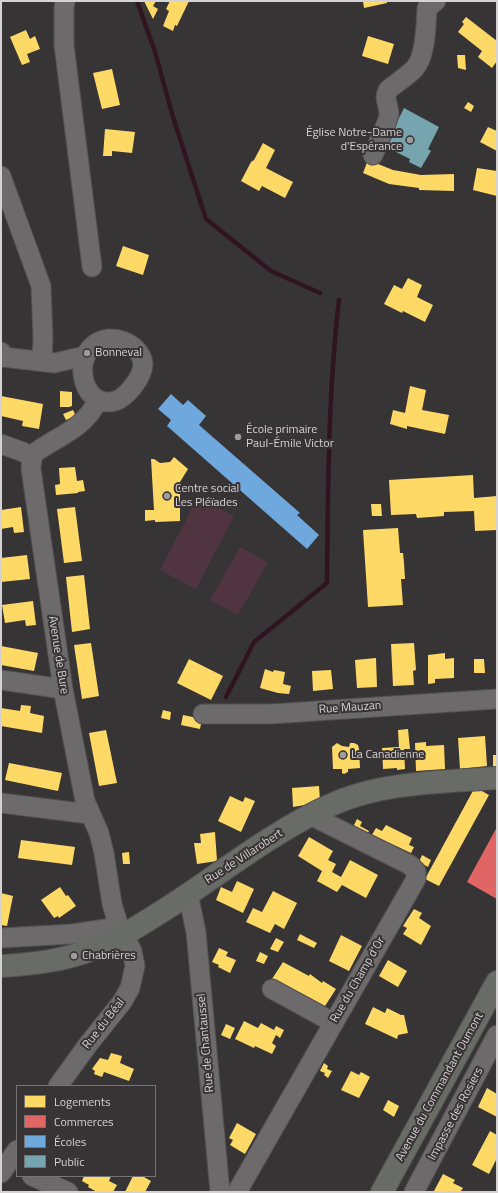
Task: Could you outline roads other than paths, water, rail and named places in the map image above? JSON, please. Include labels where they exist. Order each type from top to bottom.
[{"type":"main road","name":"Rue de Villarobert","points":[[1,966],[34,964],[74,956],[103,945],[121,931],[141,925],[277,834],[332,804],[368,792],[406,786],[497,778]]},
{"type":"main road","name":"Avenue du Commandant Dumont","points":[[382,1192],[491,1008],[497,982]]},
{"type":"street","points":[[65,1],[64,45],[92,267]]},
{"type":"street","points":[[373,155],[389,115],[386,94],[388,90],[414,70],[420,63],[423,53],[427,8],[436,1]]},
{"type":"street","points":[[1,176],[40,286],[43,338],[48,362]]},
{"type":"street","points":[[102,340],[118,340],[127,342],[134,348],[140,355],[143,365],[135,384],[128,394],[115,401],[106,402],[98,400],[88,393],[84,382],[82,368],[85,356],[94,344],[102,340]]},
{"type":"street","points":[[2,355],[48,362],[75,374],[84,382]]},
{"type":"street","points":[[48,362],[85,356]]},
{"type":"street","points":[[1,444],[32,457],[44,446],[80,424],[88,416],[98,400]]},
{"type":"street","name":"Avenue de Bure","points":[[32,457],[32,476],[63,689],[85,801],[89,814],[99,833],[104,852],[112,904],[121,931]]},
{"type":"street","points":[[1,680],[63,689]]},
{"type":"street","name":"Rue Mauzan","points":[[204,714],[271,714],[497,699]]},
{"type":"street","points":[[1,803],[89,814]]},
{"type":"street","name":"Rue du Champ d'Or","points":[[237,1192],[417,875],[414,868],[410,865],[310,815]]},
{"type":"street","name":"Rue de Chantaussel","points":[[188,894],[196,932],[220,1192]]},
{"type":"street","points":[[1,938],[121,931]]},
{"type":"street","name":"Rue du Béal","points":[[59,1085],[122,1002],[130,988],[135,966],[132,951],[121,931]]},
{"type":"street","points":[[272,989],[334,1023]]},
{"type":"street","name":"Impasse des Rosiers","points":[[414,1192],[497,1035]]},
{"type":"street","points":[[34,1177],[68,1192]]},
{"type":"waterway","points":[[137,1],[155,52],[173,117],[206,219],[271,271],[320,293]]},
{"type":"waterway","points":[[226,697],[254,642],[327,583],[328,477],[331,406],[335,335],[339,300]]},
{"type":"place","name":"Église Notre-Dame d'Espérance","points":[[410,140]]},
{"type":"place","name":"Bonneval","points":[[87,353]]},
{"type":"place","name":"École primaire Paul-Émile Victor","points":[[238,437]]},
{"type":"place","name":"Centre social Les Pléïades","points":[[167,496]]},
{"type":"place","name":"La Canadienne","points":[[343,755]]},
{"type":"place","name":"Chabrières","points":[[74,956]]}]
